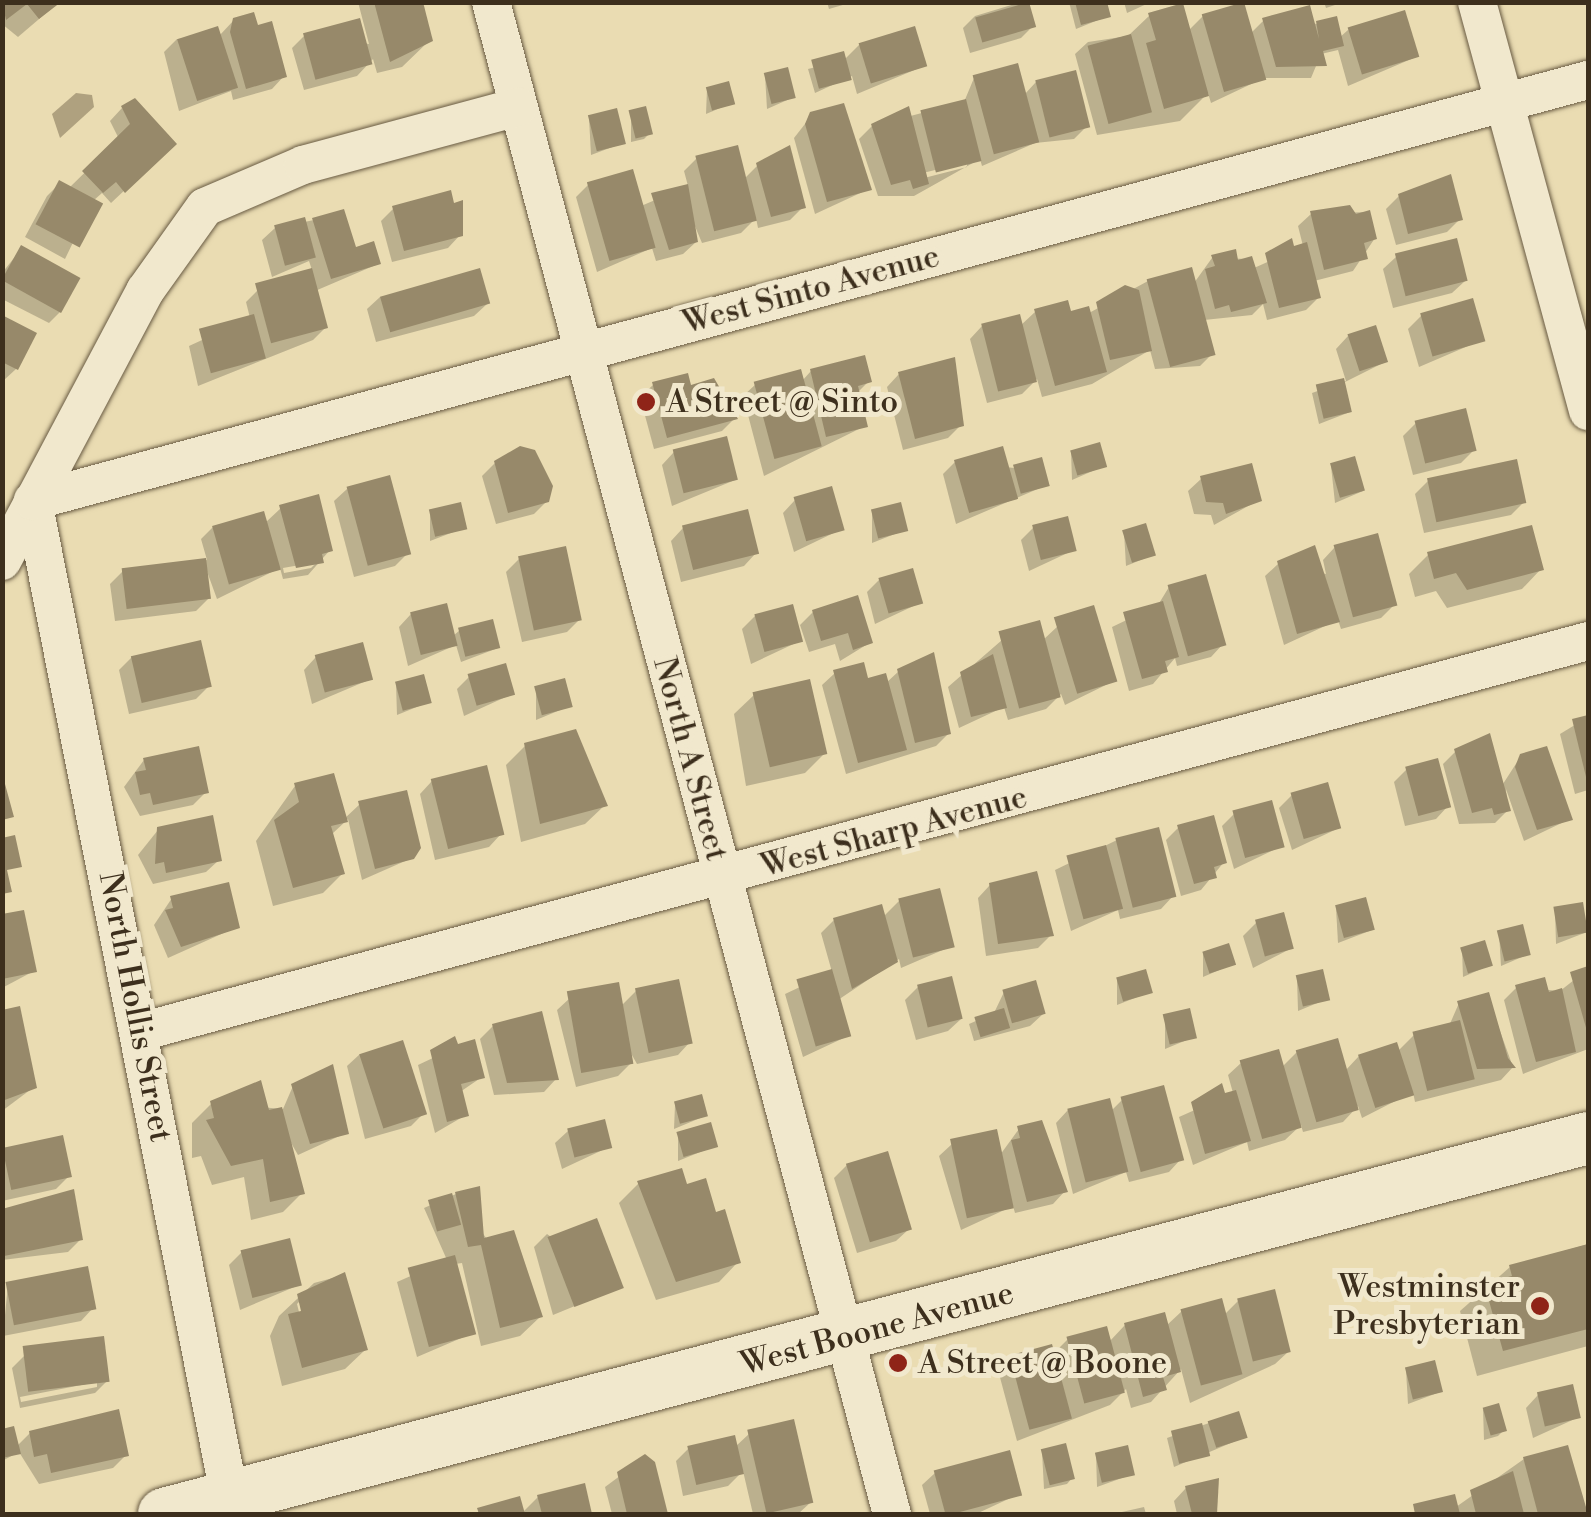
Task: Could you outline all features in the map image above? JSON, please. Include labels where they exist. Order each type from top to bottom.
[{"type":"main road","name":"West Boone Avenue","points":[[164,1514],[232,1506],[1588,1138]]},
{"type":"street","name":"North A Street","points":[[491,2],[892,1514]]},
{"type":"street","points":[[1477,2],[1588,410]]},
{"type":"street","name":"West Sinto Avenue","points":[[33,501],[1588,80]]},
{"type":"street","points":[[2,561],[145,291],[205,207],[303,165],[518,107]]},
{"type":"street","name":"North Hollis Street","points":[[33,501],[232,1506]]},
{"type":"street","name":"West Sharp Avenue","points":[[140,1032],[723,880],[1588,640]]},
{"type":"shaded area","points":[[76,93],[92,95],[94,107],[60,138],[52,114]]},
{"type":"building","points":[[2,2],[61,2],[39,19],[27,4],[6,20]]},
{"type":"building","points":[[374,2],[423,2],[433,41],[390,62]]},
{"type":"building","points":[[1029,2],[1036,27],[982,42],[975,17]]},
{"type":"building","points":[[1075,2],[1107,2],[1111,17],[1081,25]]},
{"type":"building","points":[[1244,2],[1266,80],[1224,92],[1202,14]]},
{"type":"building","points":[[1183,3],[1209,96],[1164,109],[1146,43],[1156,40],[1148,13]]},
{"type":"building","points":[[1310,5],[1319,39],[1316,21],[1337,16],[1344,46],[1323,51],[1327,66],[1276,67],[1262,18]]},
{"type":"building","points":[[1405,10],[1419,57],[1362,74],[1348,28]]},
{"type":"building","points":[[254,12],[258,25],[272,21],[287,77],[246,89],[230,32],[233,18]]},
{"type":"building","points":[[360,18],[372,64],[315,80],[303,33]]},
{"type":"building","points":[[218,26],[238,88],[197,101],[177,39]]},
{"type":"building","points":[[915,26],[927,66],[871,83],[859,43]]},
{"type":"building","points":[[1131,34],[1152,112],[1108,124],[1088,46]]},
{"type":"building","points":[[844,51],[852,80],[819,89],[811,60]]},
{"type":"building","points":[[1018,63],[1039,142],[994,154],[973,75]]},
{"type":"building","points":[[788,67],[796,98],[771,104],[764,73]]},
{"type":"building","points":[[1076,70],[1090,127],[1050,137],[1035,80]]},
{"type":"building","points":[[729,81],[735,104],[712,110],[706,87]]},
{"type":"building","points":[[135,98],[177,144],[125,193],[116,182],[103,193],[82,171],[130,124],[121,106]]},
{"type":"building","points":[[966,99],[981,161],[936,172],[920,110]]},
{"type":"building","points":[[844,103],[872,190],[827,202],[805,124],[810,112]]},
{"type":"building","points":[[646,106],[653,134],[636,138],[629,110]]},
{"type":"building","points":[[909,106],[929,184],[913,189],[910,180],[891,185],[871,124]]},
{"type":"building","points":[[617,108],[626,144],[597,151],[588,115]]},
{"type":"building","points":[[738,145],[757,221],[714,231],[695,156]]},
{"type":"building","points":[[790,145],[806,208],[771,217],[756,163]]},
{"type":"building","points":[[633,169],[656,248],[609,261],[587,182]]},
{"type":"building","points":[[1451,174],[1463,220],[1408,234],[1398,194]]},
{"type":"building","points":[[59,180],[103,203],[80,248],[36,224]]},
{"type":"building","points":[[688,184],[698,242],[669,250],[651,193]]},
{"type":"building","points":[[451,190],[454,203],[463,200],[463,236],[404,251],[392,206]]},
{"type":"building","points":[[1350,205],[1356,214],[1370,210],[1377,239],[1364,243],[1368,259],[1324,270],[1310,211]]},
{"type":"building","points":[[344,209],[356,247],[374,241],[381,264],[331,279],[312,218]]},
{"type":"building","points":[[305,217],[316,258],[285,266],[274,225]]},
{"type":"building","points":[[1292,238],[1294,246],[1307,242],[1321,298],[1279,308],[1265,253]]},
{"type":"building","points":[[1457,238],[1468,281],[1406,296],[1395,253]]},
{"type":"building","points":[[21,245],[80,278],[61,313],[2,280]]},
{"type":"building","points":[[1236,249],[1238,260],[1252,256],[1267,303],[1231,312],[1229,305],[1215,309],[1205,269],[1215,266],[1211,255]]},
{"type":"building","points":[[1192,267],[1216,355],[1170,367],[1147,279]]},
{"type":"building","points":[[312,268],[328,328],[271,343],[255,283]]},
{"type":"building","points":[[480,268],[490,304],[390,332],[380,297]]},
{"type":"building","points":[[1125,285],[1139,290],[1152,351],[1110,360],[1096,302]]},
{"type":"building","points":[[1473,298],[1485,341],[1433,356],[1420,313]]},
{"type":"building","points":[[1068,300],[1071,311],[1089,306],[1107,372],[1055,386],[1034,309]]},
{"type":"building","points":[[254,314],[266,358],[211,373],[199,329]]},
{"type":"building","points":[[1020,314],[1037,382],[998,392],[981,324]]},
{"type":"building","points":[[2,315],[37,333],[18,370],[2,362]]},
{"type":"building","points":[[1376,325],[1388,362],[1360,371],[1347,334]]},
{"type":"building","points":[[865,355],[872,382],[858,386],[868,427],[826,437],[810,369]]},
{"type":"building","points":[[955,357],[964,426],[915,439],[898,372]]},
{"type":"building","points":[[801,369],[822,446],[774,459],[754,382]]},
{"type":"building","points":[[688,373],[691,385],[714,378],[738,419],[667,438],[652,382]]},
{"type":"building","points":[[1344,378],[1352,412],[1324,419],[1316,385]]},
{"type":"building","points":[[1466,408],[1477,451],[1425,464],[1415,421]]},
{"type":"building","points":[[727,436],[738,480],[684,493],[673,450]]},
{"type":"building","points":[[1100,442],[1107,467],[1077,476],[1070,451]]},
{"type":"building","points":[[520,446],[535,450],[553,486],[549,502],[508,513],[494,461]]},
{"type":"building","points":[[1003,446],[1018,499],[969,513],[954,460]]},
{"type":"building","points":[[1355,456],[1365,491],[1340,498],[1330,463]]},
{"type":"building","points":[[1042,457],[1050,486],[1021,494],[1013,465]]},
{"type":"building","points":[[1517,459],[1526,503],[1436,522],[1427,478]]},
{"type":"building","points":[[1252,463],[1262,501],[1226,514],[1223,503],[1206,502],[1200,476]]},
{"type":"building","points":[[390,475],[411,554],[368,566],[347,487]]},
{"type":"building","points":[[832,486],[845,530],[806,541],[794,497]]},
{"type":"building","points":[[319,494],[333,551],[322,554],[324,563],[296,568],[279,505]]},
{"type":"building","points":[[461,502],[467,529],[435,537],[429,509]]},
{"type":"building","points":[[901,502],[908,531],[878,539],[871,509]]},
{"type":"building","points":[[748,509],[759,554],[693,570],[682,525]]},
{"type":"building","points":[[264,511],[281,570],[229,585],[212,526]]},
{"type":"building","points":[[1068,516],[1077,551],[1041,560],[1032,525]]},
{"type":"building","points":[[1146,523],[1156,556],[1132,563],[1122,530]]},
{"type":"building","points":[[1532,525],[1544,570],[1467,590],[1456,573],[1434,579],[1427,552]]},
{"type":"building","points":[[1378,533],[1397,605],[1353,617],[1334,545]]},
{"type":"building","points":[[1315,545],[1340,622],[1297,634],[1277,561]]},
{"type":"building","points":[[566,546],[582,620],[534,631],[518,556]]},
{"type":"building","points":[[206,558],[211,599],[127,609],[122,568]]},
{"type":"building","points":[[913,568],[923,604],[889,613],[878,578]]},
{"type":"building","points":[[1206,574],[1226,645],[1188,656],[1168,585]]},
{"type":"building","points":[[858,595],[873,643],[853,650],[848,633],[821,641],[812,610]]},
{"type":"building","points":[[1163,601],[1179,657],[1165,661],[1168,672],[1142,679],[1123,612]]},
{"type":"building","points":[[447,603],[458,646],[421,655],[410,612]]},
{"type":"building","points":[[793,604],[803,642],[764,652],[754,614]]},
{"type":"building","points":[[1094,605],[1117,682],[1077,694],[1054,617]]},
{"type":"building","points":[[493,619],[500,648],[465,657],[458,628]]},
{"type":"building","points":[[1040,620],[1061,697],[1019,708],[998,631]]},
{"type":"building","points":[[201,640],[212,687],[142,703],[131,656]]},
{"type":"building","points":[[363,642],[373,680],[325,693],[315,655]]},
{"type":"building","points":[[934,652],[951,734],[915,743],[897,669]]},
{"type":"building","points":[[993,654],[1007,708],[971,717],[960,672]]},
{"type":"building","points":[[864,662],[868,678],[886,673],[907,750],[858,763],[833,670]]},
{"type":"building","points":[[506,663],[515,695],[477,706],[468,674]]},
{"type":"building","points":[[424,674],[432,703],[403,711],[395,682]]},
{"type":"building","points":[[565,678],[573,707],[542,715],[534,686]]},
{"type":"building","points":[[810,679],[827,754],[770,767],[753,692]]},
{"type":"building","points":[[1588,715],[1588,781],[1587,781],[1572,719]]},
{"type":"building","points":[[576,729],[608,806],[540,824],[524,743]]},
{"type":"building","points":[[1490,733],[1511,811],[1494,815],[1492,808],[1472,813],[1454,749]]},
{"type":"building","points":[[199,746],[209,793],[153,805],[150,793],[140,795],[135,772],[146,770],[143,758]]},
{"type":"building","points":[[1547,746],[1573,820],[1537,830],[1515,767],[1520,754]]},
{"type":"building","points":[[1438,758],[1451,807],[1418,816],[1405,767]]},
{"type":"building","points":[[487,765],[504,835],[448,849],[431,779]]},
{"type":"building","points":[[2,773],[14,817],[2,820]]},
{"type":"building","points":[[334,773],[348,822],[331,826],[345,874],[293,888],[274,820],[299,802],[294,783]]},
{"type":"building","points":[[1328,782],[1341,828],[1304,839],[1291,793]]},
{"type":"building","points":[[407,790],[421,848],[414,859],[375,869],[358,801]]},
{"type":"building","points":[[1272,800],[1285,847],[1245,858],[1232,811]]},
{"type":"building","points":[[213,815],[222,861],[166,873],[164,862],[155,864],[157,827]]},
{"type":"building","points":[[1214,815],[1227,863],[1214,867],[1217,878],[1194,884],[1177,825]]},
{"type":"building","points":[[1159,827],[1176,897],[1133,908],[1115,838]]},
{"type":"building","points":[[15,835],[22,867],[7,870],[12,892],[2,894],[2,838]]},
{"type":"building","points":[[1106,845],[1123,909],[1083,919],[1066,856]]},
{"type":"building","points":[[1037,871],[1054,936],[998,944],[989,883]]},
{"type":"building","points":[[229,882],[240,928],[181,947],[165,910],[173,908],[170,896]]},
{"type":"building","points":[[940,888],[955,947],[913,958],[898,898]]},
{"type":"building","points":[[1366,897],[1375,930],[1344,938],[1335,905]]},
{"type":"building","points":[[1583,902],[1588,933],[1558,937],[1553,907]]},
{"type":"building","points":[[882,904],[898,962],[852,989],[833,918]]},
{"type":"building","points":[[24,910],[37,972],[2,979],[2,914]]},
{"type":"building","points":[[1284,912],[1294,949],[1265,956],[1255,920]]},
{"type":"building","points":[[1523,924],[1531,955],[1505,962],[1497,931]]},
{"type":"building","points":[[1485,940],[1493,966],[1468,973],[1460,948]]},
{"type":"building","points":[[1229,943],[1236,965],[1209,974],[1202,952]]},
{"type":"building","points":[[1588,966],[1588,1031],[1587,1031],[1570,972]]},
{"type":"building","points":[[832,969],[851,1036],[816,1046],[796,979]]},
{"type":"building","points":[[1146,969],[1153,993],[1123,1002],[1116,978]]},
{"type":"building","points":[[1323,969],[1330,1000],[1303,1006],[1296,975]]},
{"type":"building","points":[[952,976],[963,1019],[928,1027],[917,985]]},
{"type":"building","points":[[1545,977],[1549,992],[1562,988],[1576,1052],[1536,1062],[1515,985]]},
{"type":"building","points":[[679,979],[693,1044],[649,1053],[635,988]]},
{"type":"building","points":[[1036,980],[1046,1014],[1012,1023],[1002,990]]},
{"type":"building","points":[[619,982],[633,1064],[581,1073],[567,991]]},
{"type":"building","points":[[1489,992],[1508,1058],[1516,1068],[1477,1069],[1457,1001]]},
{"type":"building","points":[[20,1006],[37,1088],[2,1101],[2,1010]]},
{"type":"building","points":[[1004,1008],[1010,1028],[980,1037],[974,1017]]},
{"type":"building","points":[[1190,1008],[1197,1038],[1170,1045],[1163,1014]]},
{"type":"building","points":[[542,1011],[559,1080],[507,1083],[492,1024]]},
{"type":"building","points":[[1460,1020],[1475,1079],[1427,1091],[1412,1032]]},
{"type":"building","points":[[455,1036],[458,1044],[475,1039],[485,1078],[461,1084],[469,1116],[447,1122],[430,1050]]},
{"type":"building","points":[[1338,1038],[1359,1110],[1316,1122],[1296,1050]]},
{"type":"building","points":[[403,1040],[427,1114],[383,1128],[359,1054]]},
{"type":"building","points":[[1397,1042],[1414,1095],[1375,1108],[1358,1055]]},
{"type":"building","points":[[1279,1049],[1302,1128],[1262,1139],[1240,1060]]},
{"type":"building","points":[[333,1064],[349,1134],[310,1144],[291,1084]]},
{"type":"building","points":[[261,1080],[269,1110],[282,1107],[305,1194],[270,1202],[263,1159],[231,1166],[206,1120],[214,1118],[210,1101]]},
{"type":"building","points":[[1222,1083],[1225,1093],[1236,1090],[1251,1141],[1205,1154],[1191,1102]]},
{"type":"building","points":[[1164,1085],[1184,1160],[1141,1172],[1121,1097]]},
{"type":"building","points":[[702,1094],[708,1116],[680,1124],[674,1102]]},
{"type":"building","points":[[1110,1098],[1128,1172],[1086,1182],[1067,1109]]},
{"type":"building","points":[[605,1119],[612,1148],[574,1158],[567,1128]]},
{"type":"building","points":[[1042,1120],[1068,1192],[1027,1202],[1011,1140],[1020,1138],[1017,1126]]},
{"type":"building","points":[[711,1122],[718,1147],[684,1157],[676,1132]]},
{"type":"building","points":[[997,1129],[1014,1208],[967,1218],[950,1139]]},
{"type":"building","points":[[63,1135],[72,1177],[11,1190],[2,1148]]},
{"type":"building","points":[[888,1151],[912,1229],[870,1242],[846,1164]]},
{"type":"building","points":[[682,1168],[687,1184],[706,1178],[716,1212],[725,1209],[741,1263],[676,1282],[637,1181]]},
{"type":"building","points":[[480,1186],[484,1238],[514,1230],[543,1317],[500,1328],[481,1245],[468,1247],[455,1192]]},
{"type":"building","points":[[74,1189],[83,1240],[4,1256],[2,1209]]},
{"type":"building","points":[[452,1193],[461,1225],[437,1232],[428,1200]]},
{"type":"building","points":[[597,1218],[624,1288],[574,1307],[548,1237]]},
{"type":"building","points":[[290,1238],[302,1286],[252,1298],[241,1250]]},
{"type":"building","name":"Westminster Presbyterian","points":[[1588,1244],[1588,1329],[1503,1351],[1484,1283],[1512,1276],[1509,1265]]},
{"type":"building","points":[[455,1255],[476,1334],[429,1347],[408,1268]]},
{"type":"building","points":[[88,1266],[96,1309],[14,1325],[6,1282]]},
{"type":"building","points":[[345,1272],[368,1350],[302,1368],[288,1314],[301,1311],[297,1294]]},
{"type":"building","points":[[1275,1289],[1291,1352],[1253,1362],[1237,1298]]},
{"type":"building","points":[[1222,1298],[1242,1374],[1201,1385],[1180,1309]]},
{"type":"building","points":[[1165,1312],[1181,1372],[1163,1377],[1167,1390],[1143,1397],[1124,1323]]},
{"type":"building","points":[[1107,1326],[1125,1393],[1084,1404],[1066,1337]]},
{"type":"building","points":[[104,1336],[110,1382],[28,1392],[23,1346]]},
{"type":"building","points":[[1052,1344],[1072,1418],[1029,1430],[1009,1355]]},
{"type":"building","points":[[1435,1360],[1443,1392],[1413,1400],[1405,1367]]},
{"type":"building","points":[[1573,1384],[1581,1418],[1545,1426],[1537,1392]]},
{"type":"building","points":[[1499,1403],[1507,1431],[1491,1436],[1483,1408]]},
{"type":"building","points":[[119,1409],[129,1456],[51,1473],[47,1454],[34,1457],[29,1431]]},
{"type":"building","points":[[1239,1411],[1248,1438],[1216,1448],[1208,1421]]},
{"type":"building","points":[[794,1419],[813,1503],[767,1514],[747,1430]]},
{"type":"building","points":[[1202,1423],[1210,1456],[1179,1464],[1171,1431]]},
{"type":"building","points":[[14,1426],[21,1454],[2,1458],[2,1429]]},
{"type":"building","points":[[735,1435],[744,1474],[696,1485],[687,1446]]},
{"type":"building","points":[[1066,1443],[1075,1479],[1050,1485],[1041,1449]]},
{"type":"building","points":[[1128,1445],[1135,1475],[1102,1483],[1095,1453]]},
{"type":"building","points":[[1568,1445],[1588,1514],[1538,1514],[1523,1457]]},
{"type":"building","points":[[1010,1450],[1022,1495],[945,1514],[934,1470]]},
{"type":"building","points":[[645,1454],[655,1462],[668,1514],[627,1514],[617,1472]]},
{"type":"building","points":[[1513,1471],[1524,1514],[1476,1514],[1470,1490]]},
{"type":"building","points":[[1219,1478],[1217,1514],[1192,1514],[1185,1486]]},
{"type":"building","points":[[585,1483],[592,1514],[542,1514],[537,1495]]},
{"type":"building","points":[[1455,1494],[1460,1514],[1415,1514],[1413,1504]]},
{"type":"building","points":[[520,1496],[525,1514],[479,1514],[477,1508]]},
{"type":"place","name":"A Street @ Sinto","points":[[646,402]]},
{"type":"place","name":"Westminster Presbyterian","points":[[1540,1306]]},
{"type":"place","name":"A Street @ Boone","points":[[898,1363]]}]
